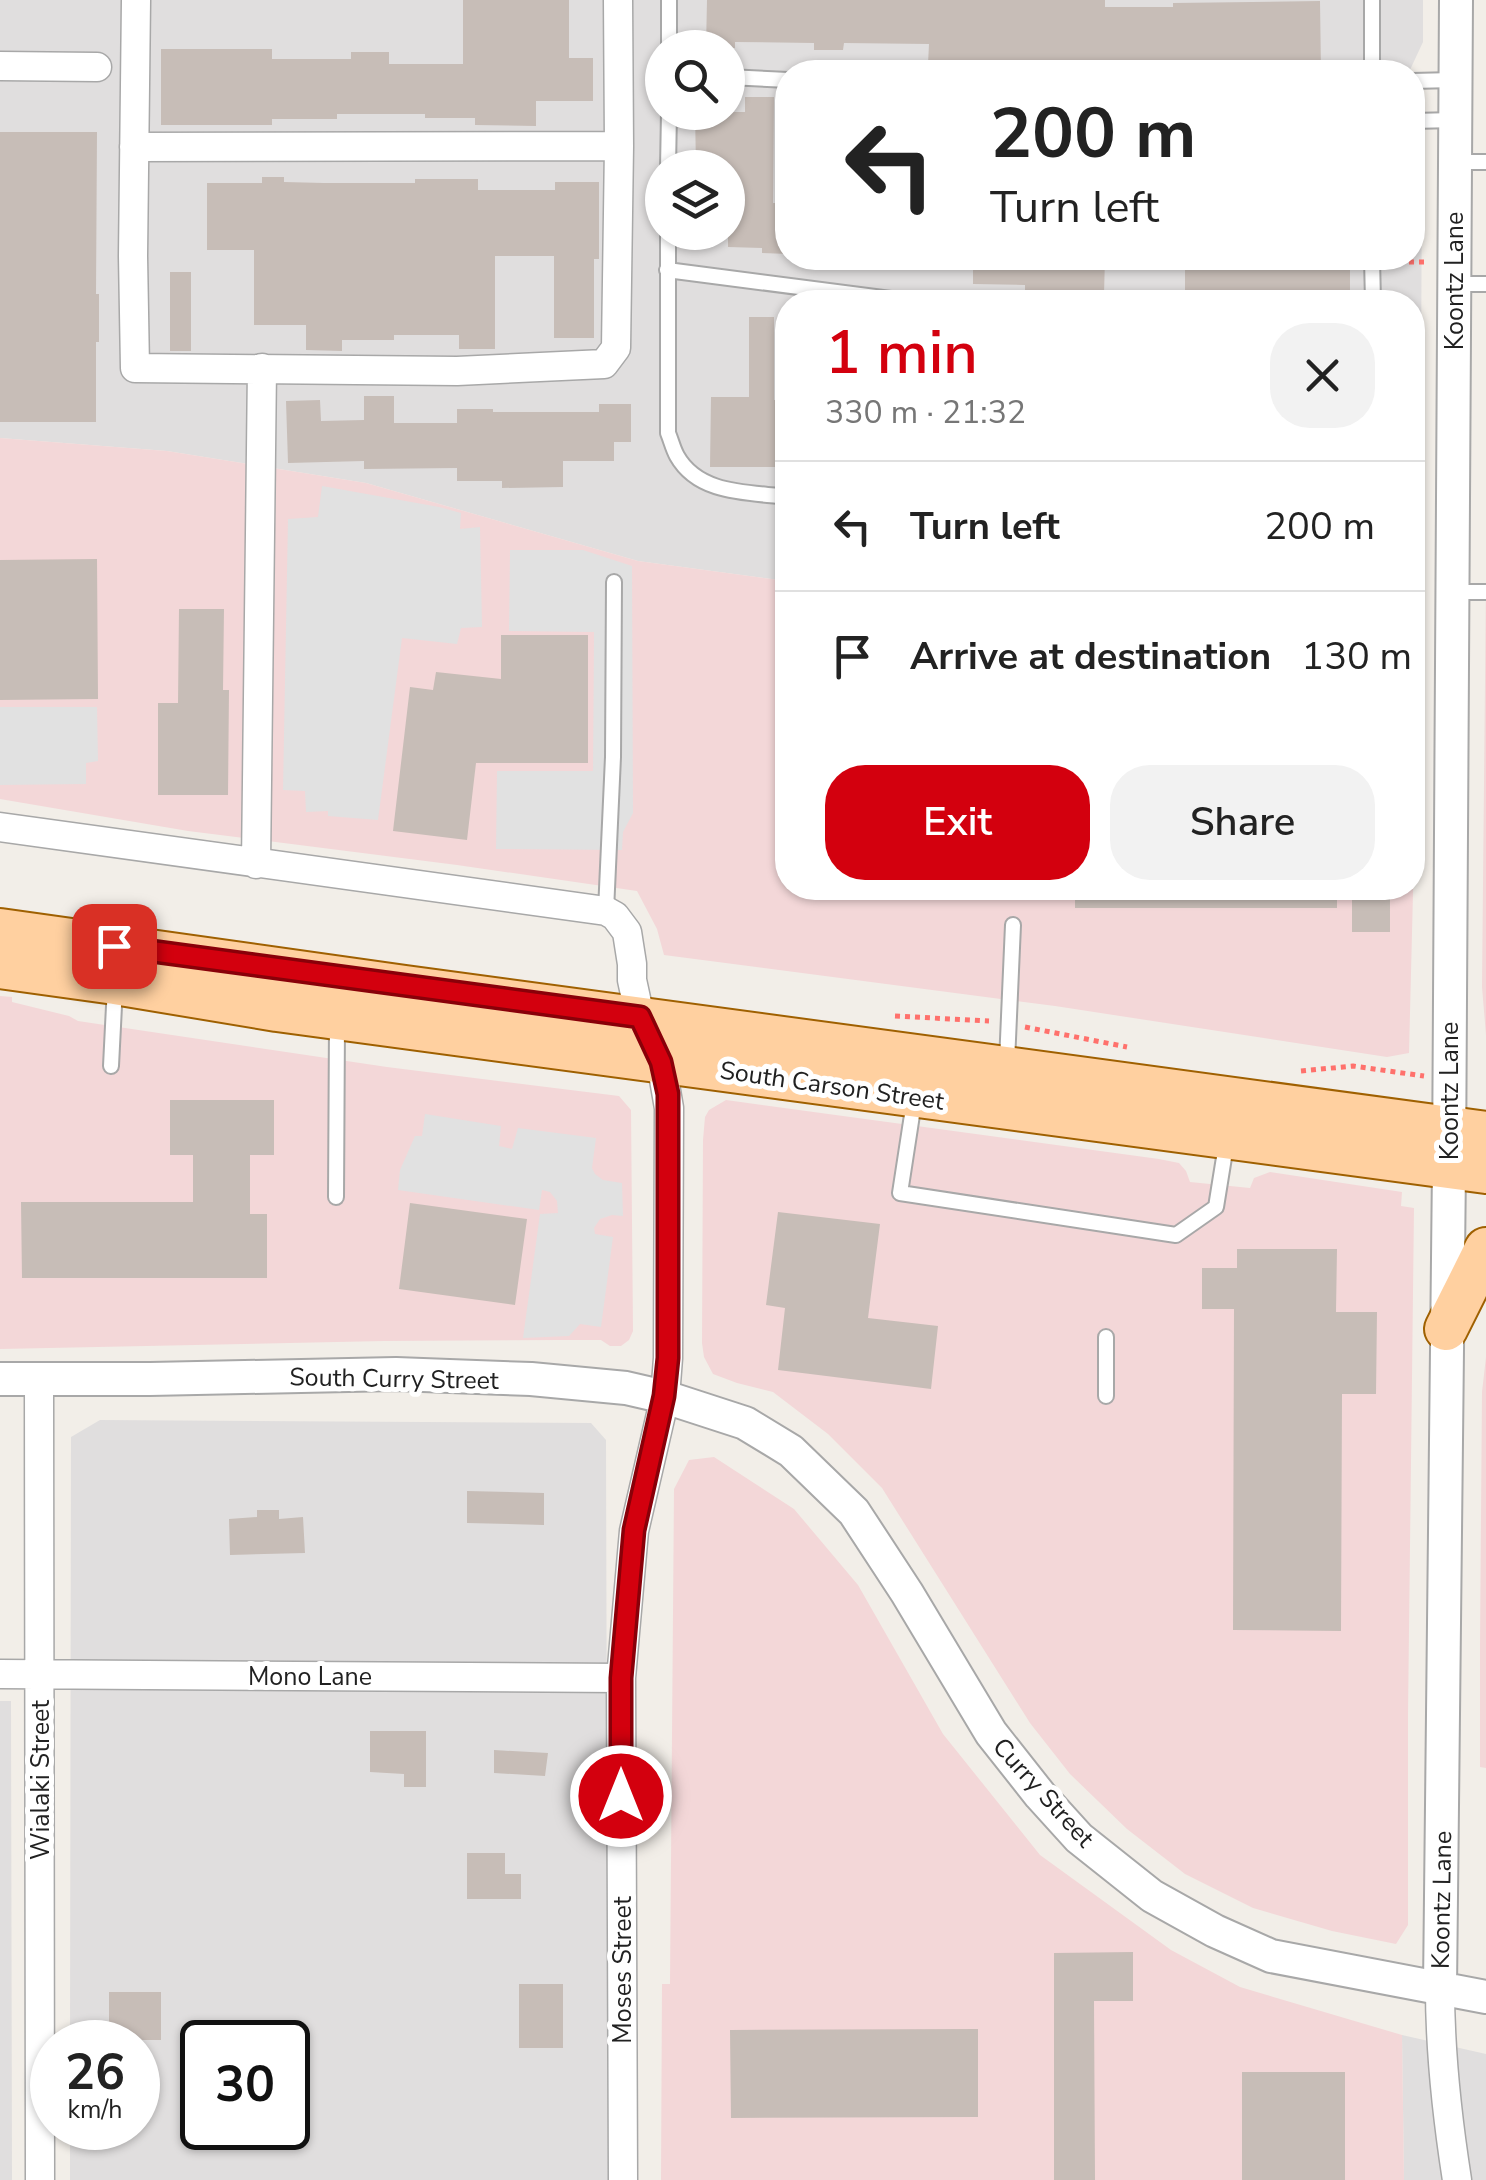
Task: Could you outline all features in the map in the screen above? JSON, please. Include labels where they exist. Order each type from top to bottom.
[{"type":"main road","name":"South Carson Street","points":[[0,930],[1255,1103],[1467,1150]]},
{"type":"main road","name":"South Carson Street","points":[[0,967],[337,1018],[1228,1136],[1467,1150]]},
{"type":"main road","points":[[1446,1329],[1486,1250]]},
{"type":"street","points":[[136,0],[132,256],[135,368],[457,371],[604,364],[616,348],[618,0]]},
{"type":"street","name":"Koontz Lane","points":[[1456,0],[1455,120],[1470,162],[1470,284],[1452,592],[1467,1150],[1446,1329],[1440,2027],[1457,2180]]},
{"type":"street","points":[[0,66],[97,67]]},
{"type":"street","points":[[134,147],[619,146]]},
{"type":"street","points":[[256,864],[262,368]]},
{"type":"street","points":[[0,827],[606,911]]},
{"type":"street","name":"Moses Street","points":[[606,911],[627,932],[640,1017],[661,1062],[669,1108],[668,1358],[664,1396],[634,1530],[621,1678],[623,2180]]},
{"type":"street","name":"South Curry Street","points":[[0,1379],[396,1374],[550,1381],[664,1396],[745,1423],[778,1443]]},
{"type":"street","name":"Wialaki Street","points":[[39,1380],[40,2180]]},
{"type":"street","name":"Curry Street","points":[[778,1443],[854,1512],[991,1733],[1040,1795],[1079,1838],[1152,1896],[1272,1956],[1486,1997]]},
{"type":"street","name":"Mono Lane","points":[[0,1674],[621,1678]]},
{"type":"lane","points":[[669,0],[669,30]]},
{"type":"lane","points":[[1372,0],[1372,60]]},
{"type":"lane","points":[[745,78],[775,79]]},
{"type":"lane","points":[[1425,81],[1455,80]]},
{"type":"lane","points":[[1425,121],[1455,120]]},
{"type":"lane","points":[[668,250],[668,433],[678,458],[696,478],[716,487],[775,494]]},
{"type":"lane","points":[[667,270],[821,290]]},
{"type":"lane","points":[[606,911],[613,758],[614,582]]},
{"type":"lane","points":[[1452,592],[1486,592]]},
{"type":"lane","points":[[1006,1068],[1013,925]]},
{"type":"lane","points":[[111,1066],[115,982]]},
{"type":"lane","points":[[336,1197],[337,1018]]},
{"type":"lane","points":[[915,1096],[900,1194],[1176,1235],[1216,1207],[1228,1136]]},
{"type":"lane","points":[[1106,1337],[1106,1396]]},
{"type":"shaded area","points":[[0,0],[1423,0],[1423,42],[1415,60],[775,60],[775,270],[1422,270],[1421,290],[775,290],[775,579],[638,561],[366,483],[167,451],[0,438]]},
{"type":"shaded area","points":[[0,438],[167,451],[366,483],[638,561],[775,579],[775,900],[1413,900],[1409,1053],[1387,1057],[1055,1006],[664,955],[657,929],[637,891],[188,831],[0,799]]},
{"type":"shaded area","points":[[322,486],[439,507],[461,513],[460,529],[480,527],[482,627],[461,628],[457,644],[402,638],[378,820],[328,816],[328,811],[306,812],[305,791],[283,790],[288,519],[318,517]]},
{"type":"shaded area","points":[[510,550],[583,550],[632,566],[633,813],[623,832],[622,850],[496,849],[497,771],[593,771],[594,632],[509,631]]},
{"type":"shaded area","points":[[1486,580],[1486,1035],[1482,987]]},
{"type":"shaded area","points":[[0,707],[97,707],[98,761],[86,763],[86,784],[0,785]]},
{"type":"shaded area","points":[[0,996],[78,1021],[387,1067],[619,1096],[631,1110],[633,1331],[629,1340],[621,1346],[610,1346],[601,1340],[559,1340],[0,1349]]},
{"type":"shaded area","points":[[726,1100],[1159,1159],[1179,1163],[1190,1182],[1250,1188],[1254,1178],[1270,1172],[1402,1192],[1401,1206],[1414,1208],[1408,1925],[1396,1944],[1332,1931],[1253,1908],[1185,1874],[1127,1829],[1070,1774],[1030,1723],[882,1488],[828,1434],[773,1392],[713,1374],[702,1343],[703,1140],[709,1110]]},
{"type":"shaded area","points":[[425,1114],[501,1126],[499,1146],[512,1149],[518,1128],[596,1138],[592,1168],[603,1180],[622,1183],[623,1216],[600,1219],[594,1228],[595,1234],[613,1237],[601,1327],[580,1324],[569,1336],[523,1338],[540,1214],[558,1213],[557,1201],[550,1192],[542,1190],[539,1210],[398,1190],[400,1170],[415,1136],[422,1136]]},
{"type":"shaded area","points":[[1486,1357],[1486,1768],[1480,1767],[1480,1647],[1482,1392]]},
{"type":"shaded area","points":[[100,1420],[591,1423],[606,1440],[608,2180],[70,2180],[70,2150],[160,2150],[160,2020],[70,2020],[71,1437]]},
{"type":"shaded area","points":[[714,1457],[794,1509],[858,1585],[943,1734],[1040,1855],[1171,1950],[1240,1987],[1402,2035],[1404,2180],[661,2180],[662,1984],[670,1984],[674,1489],[689,1460]]},
{"type":"shaded area","points":[[0,1701],[11,1701],[12,2180],[0,2180]]},
{"type":"shaded area","points":[[1402,2035],[1486,2054],[1486,2180],[1404,2180]]},
{"type":"building","points":[[463,0],[569,0],[569,58],[593,58],[593,101],[536,101],[536,126],[475,125],[475,118],[425,118],[425,114],[337,114],[337,119],[272,119],[272,125],[161,125],[161,49],[272,49],[272,59],[351,59],[351,52],[389,52],[389,64],[463,64]]},
{"type":"building","points":[[707,0],[1105,0],[1105,7],[1320,1],[1321,60],[928,60],[929,44],[844,43],[843,50],[814,50],[814,43],[745,42],[745,30],[706,30]]},
{"type":"building","points":[[745,97],[774,97],[775,254],[745,248],[745,150],[696,150],[695,130],[745,130]]},
{"type":"building","points":[[0,132],[97,132],[96,422],[0,422]]},
{"type":"building","points":[[262,177],[324,183],[478,179],[478,190],[555,190],[555,182],[599,182],[594,338],[554,338],[554,256],[495,256],[495,349],[459,349],[459,335],[394,335],[394,340],[342,340],[342,351],[306,350],[306,325],[254,325],[254,250],[207,250],[207,183],[262,183]]},
{"type":"building","points":[[973,270],[1105,270],[1104,290],[1025,290],[1025,285],[973,284]]},
{"type":"building","points":[[1185,270],[1350,270],[1350,290],[1185,290]]},
{"type":"building","points":[[170,272],[191,272],[191,351],[170,351]]},
{"type":"building","points":[[749,317],[774,317],[775,467],[710,467],[711,397],[749,397]]},
{"type":"building","points":[[364,396],[394,396],[394,423],[457,423],[457,409],[599,412],[599,404],[631,404],[631,442],[614,442],[614,461],[563,461],[563,487],[502,488],[502,481],[457,481],[457,468],[364,469],[364,461],[288,463],[286,401],[320,400],[321,421],[364,420]]},
{"type":"building","points":[[97,559],[98,699],[0,700],[0,560]]},
{"type":"building","points":[[179,609],[224,609],[223,690],[229,690],[228,795],[158,795],[158,703],[178,703]]},
{"type":"building","points":[[501,635],[588,635],[588,763],[476,763],[467,840],[393,831],[410,687],[433,690],[436,672],[501,679]]},
{"type":"building","points":[[1075,900],[1337,900],[1337,908],[1075,908]]},
{"type":"building","points":[[1352,900],[1390,900],[1390,932],[1352,932]]},
{"type":"building","points":[[170,1100],[274,1100],[274,1155],[250,1155],[250,1214],[267,1214],[267,1278],[22,1278],[21,1202],[193,1202],[193,1155],[170,1155]]},
{"type":"building","points":[[410,1203],[527,1219],[515,1305],[399,1289]]},
{"type":"building","points":[[778,1212],[880,1224],[868,1318],[938,1326],[931,1389],[778,1370],[785,1308],[766,1305]]},
{"type":"building","points":[[1237,1249],[1337,1249],[1336,1312],[1377,1312],[1376,1394],[1342,1394],[1341,1631],[1233,1630],[1234,1309],[1202,1309],[1202,1268],[1237,1268]]},
{"type":"building","points":[[467,1491],[544,1493],[544,1525],[467,1523]]},
{"type":"building","points":[[257,1510],[279,1510],[279,1519],[303,1517],[305,1553],[230,1555],[229,1519],[257,1517]]},
{"type":"building","points":[[370,1731],[426,1731],[426,1787],[404,1787],[404,1774],[370,1772]]},
{"type":"building","points":[[494,1750],[548,1753],[545,1776],[494,1773]]},
{"type":"building","points":[[467,1853],[505,1853],[505,1874],[521,1874],[521,1899],[467,1899]]},
{"type":"building","points":[[1133,1952],[1133,2001],[1094,2001],[1095,2180],[1054,2180],[1054,1953]]},
{"type":"building","points":[[519,1984],[563,1984],[563,2048],[519,2048]]},
{"type":"building","points":[[109,1992],[161,1992],[161,2040],[160,2020],[109,2020]]},
{"type":"building","points":[[978,2029],[978,2117],[731,2118],[730,2030]]},
{"type":"building","points":[[1242,2072],[1345,2072],[1345,2180],[1242,2180]]},
{"type":"route","points":[[114,946],[640,1017],[661,1062],[668,1094],[668,1358],[656,1440],[634,1530],[621,1678],[621,1796]]}]
